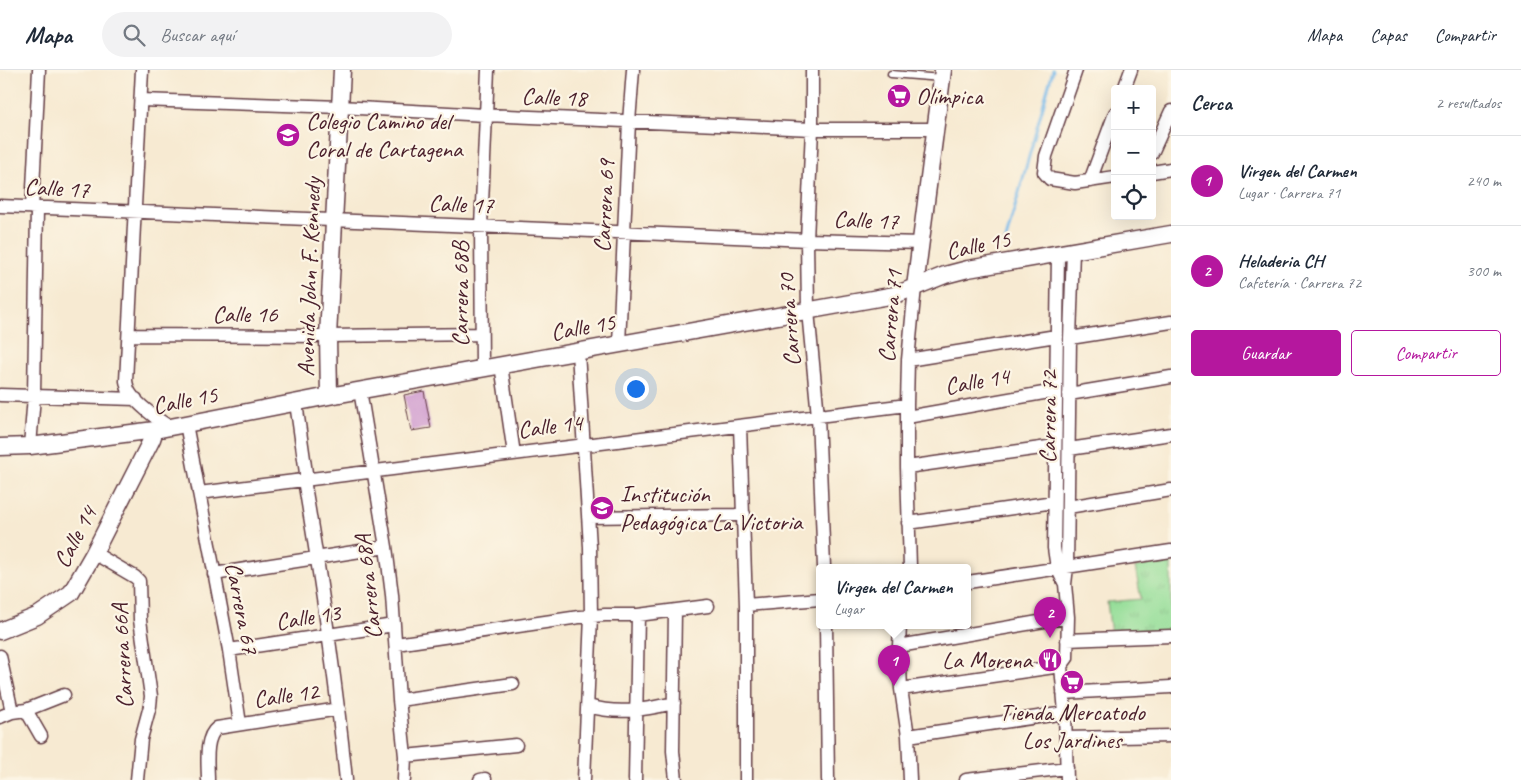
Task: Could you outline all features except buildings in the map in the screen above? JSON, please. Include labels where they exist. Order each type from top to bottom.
[{"type":"street","points":[[30,446],[34,396],[35,208],[39,70]]},
{"type":"street","points":[[142,70],[126,381],[128,391],[163,424],[162,429]]},
{"type":"street","name":"Avenida John F. Kennedy","points":[[329,396],[328,336],[342,70]]},
{"type":"street","name":"Carrera 68B","points":[[482,369],[480,334],[480,226],[488,70]]},
{"type":"street","name":"Carrera 69","points":[[619,344],[633,70]]},
{"type":"street","name":"Carrera 70","points":[[812,70],[812,129],[806,240],[808,311],[818,416],[824,564]]},
{"type":"street","points":[[1076,70],[1046,156],[1044,172],[1050,180],[1075,183],[1111,178]]},
{"type":"street","points":[[1125,85],[1131,70]]},
{"type":"street","name":"Carrera 71","points":[[910,564],[907,467],[908,360],[915,287],[943,74]]},
{"type":"street","name":"Calle 18","points":[[141,100],[340,107],[629,122],[812,129],[936,129]]},
{"type":"street","points":[[1156,144],[1171,111]]},
{"type":"street","points":[[1090,181],[1111,124]]},
{"type":"street","points":[[1156,171],[1171,169]]},
{"type":"street","name":"Calle 17","points":[[0,206],[806,240],[921,243]]},
{"type":"street","name":"Calle 15","points":[[0,447],[30,446],[162,429],[360,390],[894,295],[957,272],[1171,234]]},
{"type":"street","name":"Carrera 72","points":[[1065,252],[1056,336],[1054,548],[1062,567],[1068,616],[1067,658],[1061,666],[1067,774]]},
{"type":"street","name":"Carrera 72","points":[[1062,567],[1068,507],[1069,449],[1070,338],[1065,252]]},
{"type":"street","points":[[1070,338],[1171,322]]},
{"type":"street","name":"Calle 16","points":[[129,335],[328,336],[480,334]]},
{"type":"street","points":[[908,360],[1056,336]]},
{"type":"street","points":[[578,352],[582,445],[588,517],[591,616],[584,780]]},
{"type":"street","points":[[501,365],[514,454]]},
{"type":"street","points":[[1069,394],[1171,377]]},
{"type":"street","name":"Carrera 68A","points":[[360,390],[386,547],[396,644],[404,780]]},
{"type":"street","name":"Calle 14","points":[[199,493],[818,416],[907,411],[1055,391]]},
{"type":"street","points":[[0,395],[136,399]]},
{"type":"street","points":[[296,403],[305,480],[339,709],[346,780]]},
{"type":"street","name":"Carrera 67","points":[[186,424],[229,650],[240,724]]},
{"type":"street","points":[[740,426],[746,605],[746,780]]},
{"type":"street","name":"Calle 14","points":[[0,631],[37,616],[71,593],[94,553],[152,439],[162,429]]},
{"type":"street","points":[[1069,449],[1171,434]]},
{"type":"street","points":[[907,467],[1055,446]]},
{"type":"street","points":[[1068,507],[1171,490]]},
{"type":"street","points":[[908,523],[1054,502]]},
{"type":"street","points":[[588,517],[744,514]]},
{"type":"street","points":[[214,574],[386,547]]},
{"type":"street","points":[[971,582],[1171,551]]},
{"type":"street","name":"Carrera 66A","points":[[94,553],[139,581],[140,620],[150,706],[141,739],[137,780]]},
{"type":"street","points":[[746,605],[816,599]]},
{"type":"street","points":[[396,644],[591,616],[638,615],[708,606]]},
{"type":"street","points":[[675,610],[673,751],[676,780]]},
{"type":"street","points":[[635,780],[638,615]]},
{"type":"street","points":[[899,646],[1068,616]]},
{"type":"street","name":"Calle 13","points":[[229,650],[394,625]]},
{"type":"street","points":[[826,629],[828,780]]},
{"type":"street","points":[[900,629],[901,689],[908,736],[910,780]]},
{"type":"street","points":[[1067,640],[1171,636]]},
{"type":"street","points":[[0,656],[12,712]]},
{"type":"street","points":[[901,689],[1061,666]]},
{"type":"street","points":[[399,700],[513,684]]},
{"type":"street","points":[[1063,693],[1171,687]]},
{"type":"street","points":[[0,717],[12,712],[26,710],[64,695]]},
{"type":"street","points":[[588,706],[600,710],[637,711],[674,702]]},
{"type":"street","name":"Calle 12","points":[[240,724],[339,709]]},
{"type":"street","points":[[26,710],[41,736]]},
{"type":"street","points":[[908,736],[1065,713]]},
{"type":"street","points":[[208,780],[209,747],[213,731],[224,726],[240,724]]},
{"type":"street","points":[[1066,738],[1171,736]]},
{"type":"street","points":[[404,756],[516,745]]},
{"type":"street","points":[[966,780],[1067,774]]},
{"type":"street","points":[[480,780],[485,780]]},
{"type":"lane","points":[[891,74],[943,74]]},
{"type":"green space","points":[[1171,561],[1171,632],[1111,635],[1107,602],[1141,599],[1135,567]]},
{"type":"waterway","points":[[1005,243],[1053,70]]},
{"type":"place","name":"Olímpica","points":[[899,96]]},
{"type":"place","name":"Colegio Camino del Coral de Cartagena","points":[[288,135]]},
{"type":"place","name":"Institución Pedagógica La Victoria","points":[[602,508]]},
{"type":"place","name":"Heladeria CH","points":[[1050,638]]},
{"type":"place","name":"La Morena","points":[[1050,660]]},
{"type":"place","name":"Tienda Mercatodo Los Jardines","points":[[1072,682]]},
{"type":"place","name":"Virgen del Carmen","points":[[894,686]]}]
